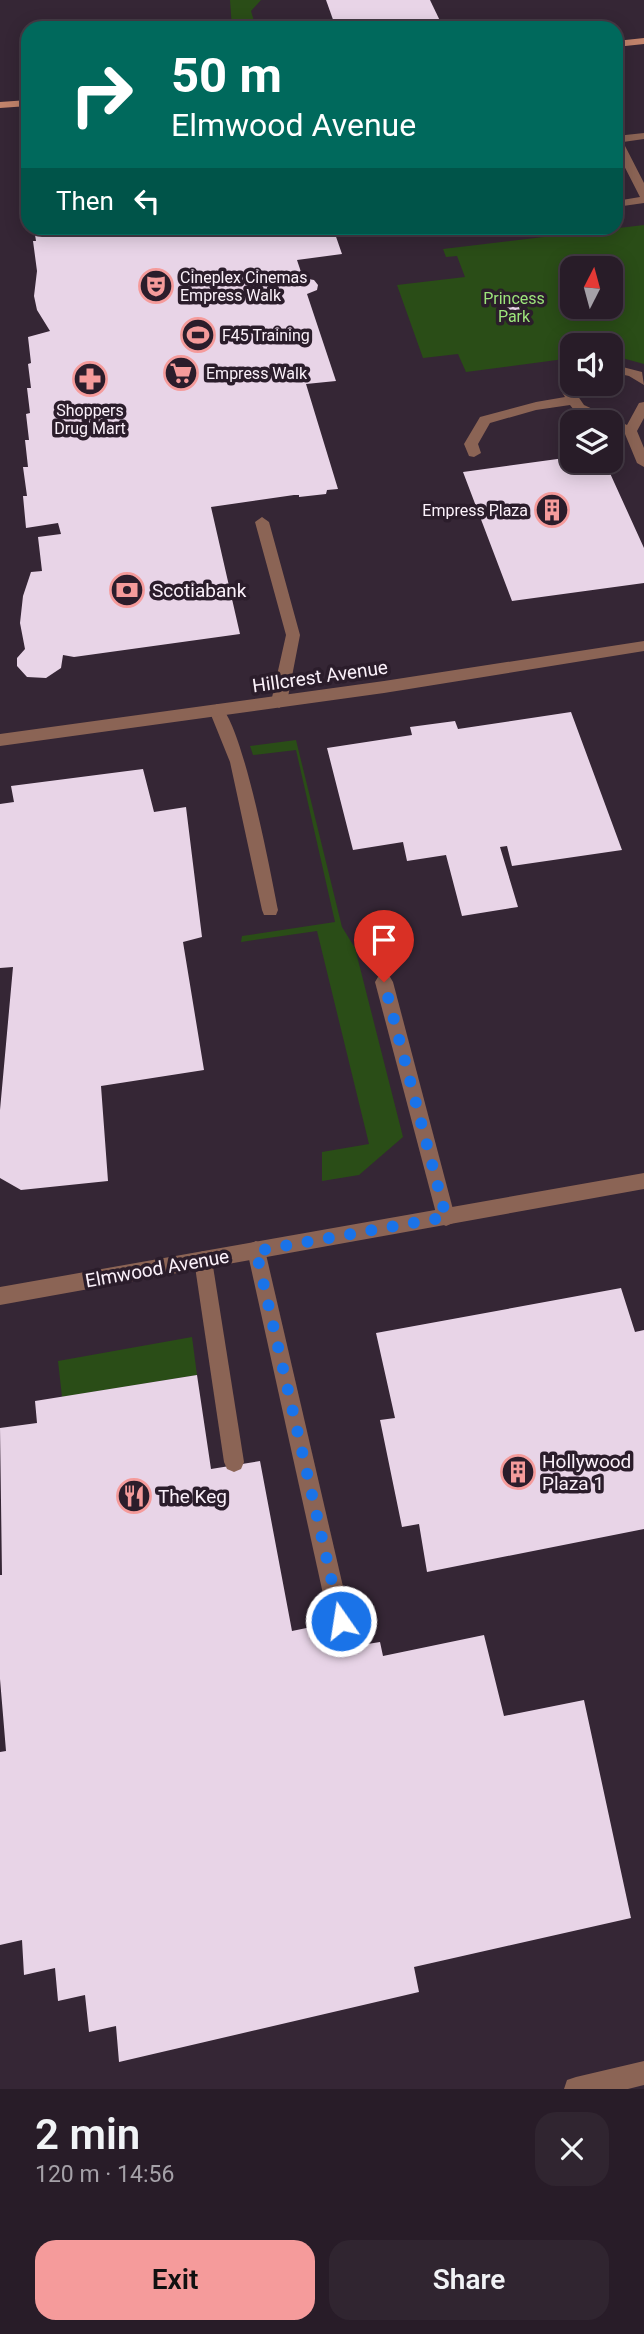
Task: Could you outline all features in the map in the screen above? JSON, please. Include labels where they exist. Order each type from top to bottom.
[{"type":"street","points":[[623,43],[644,41]]},
{"type":"street","points":[[0,105],[21,104]]},
{"type":"street","points":[[623,138],[644,136]]},
{"type":"street","points":[[623,153],[644,195]]},
{"type":"street","points":[[623,203],[644,200]]},
{"type":"street","points":[[623,370],[641,376],[644,381]]},
{"type":"street","points":[[571,396],[583,410]]},
{"type":"street","points":[[474,453],[471,444],[485,420],[536,406],[574,400]]},
{"type":"street","points":[[630,431],[644,406]]},
{"type":"street","points":[[623,428],[630,431],[644,463]]},
{"type":"street","points":[[262,522],[293,635],[279,702]]},
{"type":"street","name":"Hillcrest Avenue","points":[[0,740],[279,702],[644,646]]},
{"type":"street","points":[[217,710],[238,762],[270,910]]},
{"type":"street","points":[[384,982],[446,1217]]},
{"type":"street","name":"Elmwood Avenue","points":[[0,1296],[644,1181]]},
{"type":"street","points":[[256,1251],[341,1621]]},
{"type":"street","points":[[203,1259],[234,1462]]},
{"type":"street","points":[[576,2089],[644,2073]]},
{"type":"green space","points":[[230,0],[261,0],[251,11],[254,21],[232,21]]},
{"type":"green space","name":"Princess Park","points":[[644,225],[644,364],[623,358],[623,333],[560,333],[560,360],[466,372],[458,354],[423,358],[397,285],[465,277],[457,256],[446,257],[443,249],[560,235],[623,235],[623,228]]},
{"type":"green space","points":[[296,740],[342,927],[355,948],[403,1137],[359,1175],[322,1181],[322,1152],[369,1144],[317,931],[241,942],[242,936],[335,922],[296,750],[253,755],[250,746]]},
{"type":"green space","points":[[192,1337],[197,1375],[62,1397],[58,1361]]},
{"type":"building","points":[[326,0],[430,0],[440,21],[334,21]]},
{"type":"building","name":"Empress Walk","points":[[35,235],[335,235],[342,254],[297,260],[303,278],[314,280],[318,285],[317,290],[307,294],[336,381],[306,384],[338,489],[327,490],[326,494],[299,497],[294,495],[211,507],[240,634],[74,657],[63,655],[61,668],[46,678],[27,677],[17,666],[17,658],[25,649],[20,623],[23,596],[31,572],[42,571],[38,537],[61,534],[58,523],[26,528],[23,496],[27,496],[23,467],[28,467],[25,440],[29,440],[26,414],[30,413],[27,388],[31,388],[28,337],[50,331],[37,310],[34,296],[37,271],[33,241],[36,241]]},
{"type":"building","points":[[516,300],[520,310],[504,312],[499,301]]},
{"type":"building","name":"Empress Plaza","points":[[560,459],[560,473],[610,473],[644,548],[644,583],[512,601],[463,472]]},
{"type":"building","points":[[571,712],[622,850],[512,866],[507,846],[500,847],[518,907],[462,916],[446,855],[407,861],[403,842],[353,850],[327,748],[412,735],[410,727],[455,721],[458,729]]},
{"type":"building","points":[[143,769],[154,812],[186,807],[202,937],[183,942],[204,1070],[101,1086],[108,1181],[21,1190],[0,1178],[0,1110],[13,967],[0,968],[0,804],[14,802],[11,786]]},
{"type":"building","name":"Hollywood Plaza 1","points":[[621,1288],[635,1332],[644,1330],[644,1529],[427,1572],[419,1524],[402,1527],[380,1420],[395,1418],[376,1333]]},
{"type":"building","points":[[197,1375],[211,1469],[260,1461],[292,1631],[350,1619],[355,1646],[380,1642],[383,1656],[484,1635],[504,1716],[584,1700],[631,1918],[414,1967],[419,1992],[119,2062],[116,2026],[89,2032],[85,1995],[58,2001],[55,1968],[24,1975],[22,1940],[0,1945],[0,1752],[6,1751],[0,1679],[0,1428],[37,1423],[35,1401]]},
{"type":"place","name":"Cineplex Cinemas Empress Walk","points":[[156,286]]},
{"type":"place","name":"F45 Training","points":[[198,335]]},
{"type":"place","name":"Empress Walk","points":[[181,373]]},
{"type":"place","name":"Shoppers Drug Mart","points":[[90,379]]},
{"type":"place","name":"Empress Plaza","points":[[552,510]]},
{"type":"place","name":"Scotiabank","points":[[127,590]]},
{"type":"place","name":"Hollywood Plaza 1","points":[[518,1472]]},
{"type":"place","name":"The Keg","points":[[134,1496]]},
{"type":"route","points":[[341,1621],[256,1251],[446,1217],[384,982]]}]
